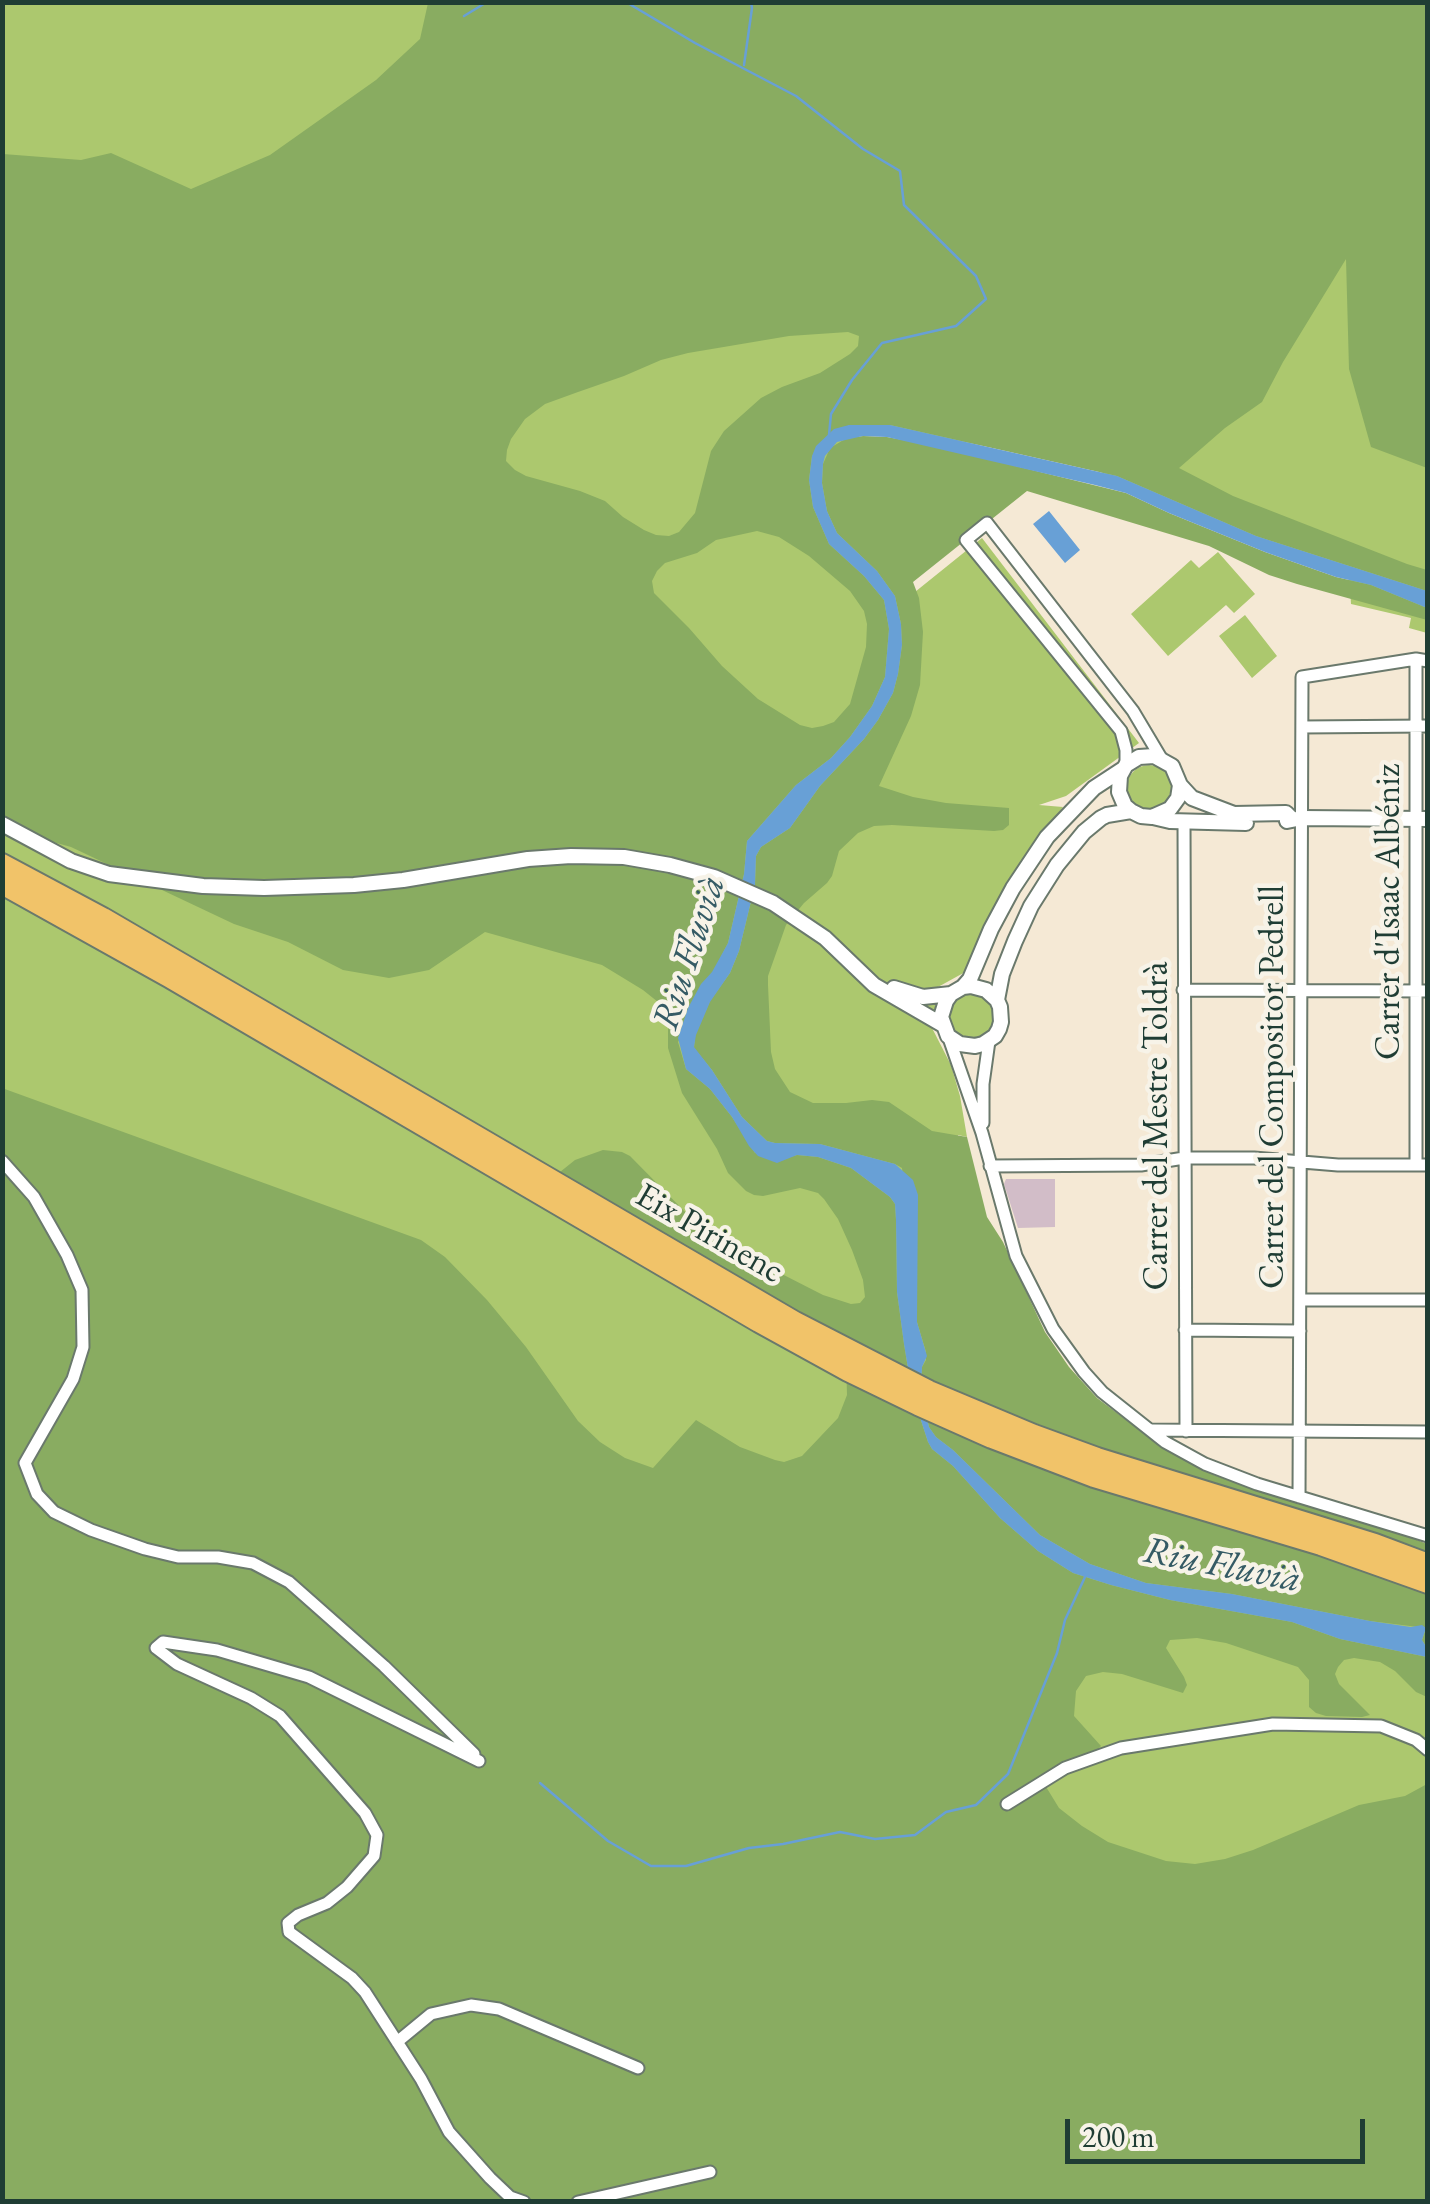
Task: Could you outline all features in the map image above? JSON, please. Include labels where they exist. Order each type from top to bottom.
[{"type":"highway","name":"Eix Pirinenc","points":[[2,864],[103,918],[795,1322],[928,1391],[1096,1458],[1428,1564]]},
{"type":"highway","name":"Eix Pirinenc","points":[[2,884],[169,977],[727,1304],[918,1406],[1094,1477],[1368,1560],[1428,1583]]},
{"type":"street","points":[[1297,819],[1286,814],[1234,814],[1192,798],[1180,785],[1176,772],[1161,758],[1133,711],[987,523],[966,540],[1121,731],[1126,750],[1118,784],[1130,811],[1184,822],[1422,819]]},
{"type":"street","name":"Carrer del Compositor Pedrell","points":[[1299,1497],[1301,990],[1297,819],[1302,677],[1422,660]]},
{"type":"street","name":"Carrer d'Isaac Albéniz","points":[[1422,660],[1422,1165]]},
{"type":"street","points":[[1302,727],[1422,726]]},
{"type":"street","points":[[1161,758],[1139,758],[1094,788],[1047,837],[1013,888],[976,968],[942,1008],[945,1030],[982,1133],[1016,1256],[1053,1328],[1075,1361],[1102,1392],[1165,1442],[1205,1464],[1428,1536]]},
{"type":"street","points":[[1152,817],[1170,809],[1178,798],[1180,785]]},
{"type":"street","points":[[997,1000],[1014,941],[1057,865],[1093,824],[1107,815],[1130,811]]},
{"type":"street","name":"Carrer del Mestre Toldrà","points":[[1184,822],[1186,1431]]},
{"type":"street","points":[[2,824],[72,862],[109,874],[203,886],[354,885],[528,859],[603,856],[693,870],[754,893],[795,917],[874,985],[945,1030],[954,1041],[975,1046],[995,1036],[1002,1014],[997,1000],[986,990],[971,986],[930,998],[906,993],[847,959]]},
{"type":"street","points":[[1183,990],[1422,990]]},
{"type":"street","points":[[982,1133],[989,1041]]},
{"type":"street","points":[[990,1166],[1141,1165],[1184,1158],[1422,1165]]},
{"type":"street","points":[[2,1162],[34,1197],[82,1290],[83,1347],[73,1380],[25,1463],[37,1494],[54,1512],[145,1549],[178,1557],[253,1564],[288,1582],[384,1666],[479,1762],[310,1677],[217,1650],[163,1642],[156,1648],[177,1664],[280,1716],[365,1813],[378,1834],[374,1856],[327,1902],[288,1923],[288,1932],[352,1978],[365,1992],[421,2079],[449,2132],[510,2197],[524,2202]]},
{"type":"street","points":[[1300,1300],[1428,1300]]},
{"type":"street","points":[[1185,1330],[1300,1330]]},
{"type":"street","points":[[1149,1430],[1428,1432]]},
{"type":"street","points":[[1008,1804],[1065,1768],[1122,1748],[1273,1724],[1381,1726],[1416,1740],[1428,1750]]},
{"type":"street","points":[[397,2042],[430,2014],[472,2005],[499,2009],[638,2068]]},
{"type":"street","points":[[578,2202],[710,2172]]},
{"type":"shaded area","points":[[1006,1179],[1055,1179],[1055,1227],[1018,1228],[1004,1184]]},
{"type":"green space","points":[[3,3],[1427,3],[1427,633],[1409,628],[1411,618],[1351,604],[1349,572],[1273,548],[1080,463],[852,422],[910,596],[982,538],[1139,743],[1066,796],[1039,805],[1063,807],[1007,883],[967,971],[938,987],[932,1028],[951,1065],[967,1137],[958,1135],[955,1178],[1062,1383],[1186,1472],[1427,1554],[1427,2201],[3,2201]]},
{"type":"green space","points":[[428,3],[1427,3],[1427,468],[1371,447],[1349,369],[1346,259],[1262,402],[1179,468],[1233,496],[1427,570],[1427,591],[1256,536],[1117,476],[890,425],[849,425],[812,456],[809,480],[813,507],[829,544],[884,600],[889,629],[885,677],[872,706],[850,737],[831,758],[796,785],[747,841],[744,874],[728,943],[678,1042],[686,1069],[710,1089],[755,1153],[818,1157],[851,1168],[895,1204],[897,1292],[904,1344],[912,1393],[928,1442],[1000,1518],[1038,1551],[1073,1573],[1111,1585],[1292,1622],[1340,1639],[1427,1657],[1427,1697],[1380,1662],[1344,1660],[1335,1674],[1339,1684],[1370,1715],[1326,1716],[1309,1707],[1309,1680],[1298,1667],[1226,1643],[1197,1638],[1170,1640],[1166,1648],[1187,1685],[1183,1693],[1122,1674],[1103,1672],[1086,1676],[1076,1691],[1074,1716],[1101,1746],[1040,1777],[1059,1808],[1108,1842],[1166,1861],[1195,1864],[1253,1850],[1359,1805],[1405,1796],[1427,1784],[1427,2201],[3,2201],[2,1088],[421,1240],[445,1257],[487,1300],[578,1421],[625,1458],[653,1468],[696,1420],[740,1447],[784,1462],[802,1456],[838,1418],[847,1395],[843,1334],[788,1307],[560,1172],[575,1160],[603,1150],[622,1152],[695,1222],[727,1246],[823,1295],[851,1304],[860,1303],[865,1297],[863,1280],[838,1219],[818,1193],[800,1188],[754,1195],[728,1173],[682,1093],[668,1048],[668,1010],[643,990],[602,965],[485,932],[429,970],[389,978],[343,970],[71,847],[3,828],[3,154],[81,160],[111,153],[191,189],[270,155],[376,80],[420,39]],"holes":[[[848,332],[859,336],[858,346],[850,354],[820,373],[761,398],[724,431],[711,451],[695,513],[679,532],[669,536],[644,530],[605,501],[526,476],[506,461],[511,439],[525,419],[545,404],[661,360],[789,336]],[[757,531],[779,537],[809,556],[850,591],[864,611],[866,647],[850,704],[834,722],[812,728],[800,725],[758,699],[654,593],[652,581],[665,563],[697,553],[716,540]]]},
{"type":"green space","points":[[863,436],[930,445],[1126,493],[1265,552],[1371,585],[1427,608],[1427,620],[1297,584],[1209,546],[1027,491],[913,582],[923,632],[920,685],[911,716],[879,786],[946,803],[1009,808],[1009,825],[994,831],[892,825],[874,826],[858,833],[839,851],[827,883],[786,925],[768,985],[771,1052],[775,1069],[790,1092],[813,1103],[889,1102],[932,1131],[967,1137],[987,1217],[1003,1242],[1045,1332],[1097,1398],[1169,1452],[1214,1475],[1427,1544],[1427,1648],[1422,1640],[1426,1628],[1146,1583],[1090,1564],[1040,1535],[929,1427],[921,1392],[926,1352],[917,1322],[902,1168],[820,1144],[767,1141],[742,1117],[694,1048],[695,1035],[710,1001],[730,973],[739,951],[755,885],[756,856],[761,847],[790,828],[820,786],[864,739],[893,693],[902,645],[895,596],[877,571],[837,533],[827,511],[822,483],[823,464],[830,448],[847,438]]},
{"type":"green space","points":[[1218,552],[1255,594],[1234,613],[1226,605],[1168,656],[1131,614],[1191,560],[1199,568]]},
{"type":"green space","points":[[1245,615],[1277,656],[1252,678],[1219,636]]},
{"type":"green space","points":[[1149,765],[1165,771],[1171,787],[1165,803],[1149,809],[1133,803],[1127,787],[1133,771]]},
{"type":"green space","points":[[971,993],[987,1000],[994,1016],[987,1032],[971,1039],[955,1032],[948,1016],[955,1000]]},
{"type":"water","points":[[890,425],[1117,476],[1256,536],[1427,591],[1427,608],[1371,585],[1265,552],[1126,493],[1095,485],[887,437],[863,436],[837,442],[823,464],[827,511],[837,533],[877,571],[895,596],[902,645],[898,674],[893,693],[864,739],[820,786],[790,828],[761,847],[756,856],[755,885],[739,951],[730,973],[710,1002],[694,1047],[742,1117],[767,1141],[820,1144],[895,1164],[913,1180],[918,1195],[917,1322],[927,1356],[922,1367],[921,1392],[929,1427],[1040,1535],[1090,1564],[1146,1583],[1232,1594],[1370,1621],[1422,1625],[1426,1628],[1422,1640],[1427,1657],[1340,1639],[1292,1622],[1111,1585],[1073,1573],[1038,1551],[1000,1518],[928,1442],[912,1393],[904,1344],[897,1292],[895,1204],[890,1197],[851,1168],[818,1157],[797,1155],[777,1163],[758,1156],[710,1089],[686,1069],[678,1038],[688,1008],[728,943],[744,874],[747,841],[796,785],[831,758],[850,737],[872,706],[885,677],[889,629],[884,600],[829,544],[813,507],[809,480],[816,446],[834,429]]},
{"type":"water","points":[[1049,511],[1080,550],[1065,563],[1033,524]]},
{"type":"waterway","points":[[464,16],[487,2]]},
{"type":"waterway","points":[[626,2],[796,96],[863,149],[900,171],[904,205],[976,276],[986,299],[956,326],[882,343],[831,414],[829,435]]},
{"type":"waterway","points":[[744,65],[751,2]]},
{"type":"waterway","points":[[540,1783],[608,1841],[651,1866],[686,1866],[749,1848],[840,1832],[875,1839],[915,1835],[946,1812],[976,1805],[1008,1774],[1085,1577]]},
{"type":"water label","name":"Riu Fluvià","points":[[690,953]]},
{"type":"water label","name":"Riu Fluvià","points":[[1222,1566]]}]
